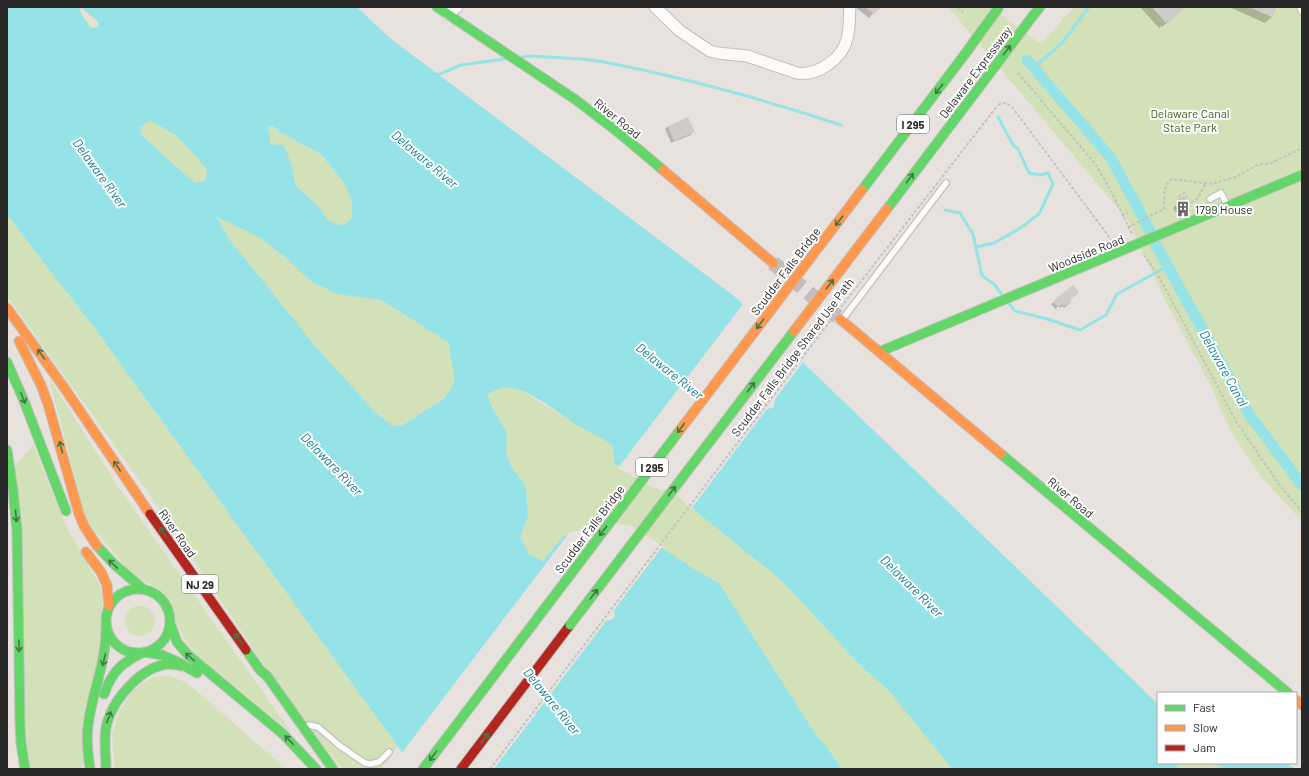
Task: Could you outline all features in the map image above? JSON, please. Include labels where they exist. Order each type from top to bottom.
[{"type":"main road","name":"River Road","points":[[437,7],[487,42],[534,71],[576,100],[619,134],[773,263]]},
{"type":"main road","name":"Delaware Expressway","points":[[862,190],[999,7]]},
{"type":"main road","name":"Delaware Expressway","points":[[461,769],[1040,7]]},
{"type":"main road","name":"Woodside Road","points":[[879,352],[996,302],[1148,241],[1302,175]]},
{"type":"main road","name":"Scudder Falls Bridge","points":[[423,769],[862,190]]},
{"type":"main road","name":"River Road","points":[[7,308],[63,386],[139,498],[260,670],[267,676],[332,769]]},
{"type":"main road","points":[[7,318],[40,384],[50,408],[59,438],[72,494],[86,529],[104,556],[143,589]]},
{"type":"main road","name":"River Road","points":[[841,320],[1287,692]]},
{"type":"main road","points":[[7,362],[24,401],[70,522]]},
{"type":"main road","points":[[7,450],[17,530],[20,724],[24,769]]},
{"type":"main road","points":[[80,542],[101,572],[106,585],[109,606]]},
{"type":"main road","points":[[90,769],[88,745],[89,721],[106,651],[106,614],[109,606],[115,598],[123,592],[133,589],[143,589],[160,597],[166,605],[170,614],[168,634],[162,642],[153,649],[129,658],[115,671],[106,686],[100,713],[99,744],[105,769]]},
{"type":"main road","points":[[106,622],[107,630],[111,638],[124,650],[162,655],[196,672],[275,739],[304,769]]},
{"type":"main road","points":[[170,623],[177,642],[188,655],[283,734],[317,769]]},
{"type":"main road","points":[[105,769],[107,723],[110,714],[124,692],[139,678],[157,668],[172,664],[179,665],[196,672]]},
{"type":"main road","points":[[260,670],[262,678],[298,734],[317,769]]},
{"type":"street","points":[[448,14],[458,7]]},
{"type":"street","points":[[655,7],[680,31],[710,51],[747,56],[803,74],[816,72],[827,66],[843,47],[849,31],[850,7]]},
{"type":"lane","points":[[1300,7],[1302,12]]},
{"type":"lane","points":[[841,320],[946,183]]},
{"type":"lane","points":[[1210,199],[1220,193],[1228,207]]},
{"type":"lane","points":[[300,724],[318,727],[340,746],[365,763],[370,764],[379,762],[389,752]]},
{"type":"path","points":[[958,7],[963,12]]},
{"type":"path","points":[[1018,73],[1096,166],[1112,193],[1132,234]]},
{"type":"path","name":"Scudder Falls Bridge Shared Use Path","points":[[490,769],[826,327],[998,105],[1003,103],[1012,107],[1114,243]]},
{"type":"path","points":[[1128,227],[1164,209],[1165,190],[1168,182],[1172,179],[1212,184],[1235,177],[1258,164],[1271,163],[1302,148]]},
{"type":"path","points":[[1180,200],[1178,197],[1184,193],[1188,204],[1198,198],[1205,184]]},
{"type":"path","points":[[1122,216],[1128,213]]},
{"type":"path","points":[[1140,250],[1158,275],[1237,423],[1281,486],[1302,512]]},
{"type":"green space","name":"Delaware Canal State Park","points":[[948,7],[997,7],[1006,19],[1041,44],[1074,7],[1302,7],[1302,521],[1262,478],[1230,430],[1210,384],[1166,302],[1128,220]]},
{"type":"green space","points":[[150,120],[178,137],[207,170],[206,180],[195,183],[142,136],[140,127]]},
{"type":"green space","points":[[270,125],[273,125],[279,132],[320,153],[344,183],[352,201],[352,218],[344,225],[334,224],[326,218],[319,207],[296,186],[291,163],[284,145],[270,144],[270,134],[268,128]]},
{"type":"green space","points":[[7,215],[96,330],[398,747],[381,769],[342,769],[277,684],[145,488],[7,296]]},
{"type":"green space","points":[[217,216],[255,235],[283,255],[309,280],[365,297],[381,300],[448,342],[455,381],[445,398],[400,426],[392,426],[374,411],[316,347],[229,239]]},
{"type":"green space","points":[[49,378],[123,494],[292,733],[192,652],[176,623],[172,604],[165,595],[155,587],[132,574],[86,520]]},
{"type":"green space","points":[[498,388],[515,388],[525,393],[612,445],[615,464],[678,493],[698,513],[782,581],[858,663],[890,692],[952,769],[842,769],[823,742],[818,738],[719,583],[694,569],[563,536],[543,561],[530,555],[520,538],[528,516],[526,487],[511,466],[506,453],[507,433],[493,409],[487,395]]},
{"type":"green space","points":[[33,445],[67,528],[103,591],[100,655],[82,769],[28,769],[15,466]]},
{"type":"green space","points":[[140,606],[151,610],[155,621],[151,632],[140,636],[129,632],[125,621],[129,610]]},
{"type":"green space","points":[[170,676],[185,682],[199,693],[286,769],[115,769],[112,735],[118,714],[133,690],[153,677]]},
{"type":"green space","points":[[1176,764],[1216,764],[1224,769],[1178,769]]},
{"type":"sand","points":[[83,8],[98,23],[98,27],[91,28],[79,10]]},
{"type":"water","name":"Delaware River","points":[[7,7],[357,7],[391,39],[734,296],[1157,703],[1157,764],[1176,764],[1178,769],[952,769],[890,692],[858,663],[782,581],[698,513],[678,493],[656,486],[615,464],[612,445],[577,425],[531,395],[516,389],[504,388],[487,395],[493,409],[507,433],[506,453],[511,466],[526,487],[528,516],[520,538],[530,555],[543,561],[563,536],[615,525],[630,527],[694,569],[719,583],[818,738],[823,742],[842,769],[414,769],[96,330],[7,215]],"holes":[[[82,8],[98,22],[98,27],[91,28],[79,10]],[[150,120],[178,137],[207,170],[206,180],[195,183],[142,136],[140,127]],[[270,125],[273,125],[279,132],[320,153],[344,183],[352,201],[352,218],[344,225],[334,224],[326,218],[319,207],[296,186],[291,163],[284,145],[270,144],[270,134],[268,128]],[[217,217],[255,235],[283,255],[309,280],[337,294],[381,300],[448,342],[455,381],[445,398],[401,426],[392,426],[374,411],[316,347],[229,239]]]},
{"type":"water","points":[[1216,764],[1288,764],[1295,769],[1224,769]]},
{"type":"pier","points":[[744,303],[804,361],[775,399],[774,406],[767,409],[691,509],[677,495],[655,488],[618,468]]},
{"type":"pier","points":[[615,523],[630,525],[663,546],[614,610],[615,616],[613,619],[606,621],[494,769],[412,769],[401,754],[569,533]]},
{"type":"building","points":[[865,7],[881,7],[874,14]]},
{"type":"building","points":[[1152,7],[1186,7],[1166,23]]},
{"type":"building","points":[[1249,7],[1277,7],[1272,17]]},
{"type":"building","points":[[688,117],[695,132],[674,141],[668,126]]},
{"type":"building","name":"1799 House","points":[[1183,199],[1191,212],[1183,216],[1175,204]]},
{"type":"building","points":[[1073,285],[1079,293],[1070,300],[1072,302],[1067,306],[1066,304],[1064,306],[1062,304],[1058,307],[1053,301]]},
{"type":"waterway","points":[[1033,68],[1062,43],[1089,7]]},
{"type":"waterway","points":[[522,57],[531,56],[581,59],[629,67],[721,89],[841,125]]},
{"type":"waterway","points":[[435,76],[461,65],[504,59]]},
{"type":"waterway","name":"Delaware Canal","points":[[1027,60],[1111,158],[1142,216]]},
{"type":"waterway","points":[[976,247],[994,243],[1019,229],[1039,214],[1053,184],[1048,173],[1040,175],[1029,173],[1018,149],[1013,145],[998,117]]},
{"type":"waterway","points":[[945,210],[960,213],[973,234],[982,276],[994,284],[1002,295]]},
{"type":"waterway","name":"Delaware Canal","points":[[1145,222],[1150,231]]},
{"type":"waterway","name":"Delaware Canal","points":[[1156,245],[1249,414],[1302,485]]},
{"type":"waterway","points":[[1008,302],[1015,311],[1047,319],[1080,330],[1106,315],[1117,294],[1168,266]]},
{"type":"tunnel","points":[[773,263],[840,319]]},
{"type":"traffic: fast","points":[[437,7],[576,100],[619,133],[663,170]]},
{"type":"traffic: fast","points":[[962,58],[999,7]]},
{"type":"traffic: fast","points":[[1032,17],[1040,7]]},
{"type":"traffic: fast","points":[[984,81],[1032,17]]},
{"type":"traffic: fast","points":[[862,190],[962,58]]},
{"type":"traffic: fast","points":[[887,209],[984,81]]},
{"type":"traffic: fast","points":[[879,352],[1302,175]]},
{"type":"traffic: fast","points":[[570,625],[794,331]]},
{"type":"traffic: fast","points":[[7,362],[24,401],[66,511]]},
{"type":"traffic: fast","points":[[442,744],[680,430]]},
{"type":"traffic: fast","points":[[7,450],[17,530],[20,723],[25,769]]},
{"type":"traffic: fast","points":[[1001,454],[1287,692]]},
{"type":"traffic: fast","points":[[97,546],[115,565],[143,589]]},
{"type":"traffic: fast","points":[[138,589],[150,591],[161,598],[168,609],[170,621],[168,633],[161,644],[150,651],[138,653],[126,651],[115,644],[108,633],[106,621],[108,609],[115,598],[126,591],[138,589]]},
{"type":"traffic: fast","points":[[170,623],[177,642],[188,655],[283,734],[316,769]]},
{"type":"traffic: fast","points":[[90,769],[87,731],[102,664],[106,639],[106,626]]},
{"type":"traffic: fast","points":[[246,650],[260,670],[267,676],[333,769]]},
{"type":"traffic: fast","points":[[144,652],[162,655],[197,673]]},
{"type":"traffic: fast","points":[[104,694],[110,680],[118,669],[142,653]]},
{"type":"traffic: fast","points":[[106,769],[105,740],[107,723],[111,713],[123,694],[139,677],[159,666],[169,664],[181,666]]},
{"type":"traffic: fast","points":[[423,769],[442,744]]},
{"type":"traffic: slow","points":[[663,170],[773,263]]},
{"type":"traffic: slow","points":[[680,430],[862,190]]},
{"type":"traffic: slow","points":[[794,331],[887,209]]},
{"type":"traffic: slow","points":[[7,308],[63,386],[150,514]]},
{"type":"traffic: slow","points":[[840,319],[1001,454]]},
{"type":"traffic: slow","points":[[19,341],[41,385],[48,404],[79,514],[84,526],[97,546]]},
{"type":"traffic: slow","points":[[86,552],[101,572],[107,585],[109,606]]},
{"type":"traffic: slow","points":[[1297,701],[1302,705]]},
{"type":"traffic: jam","points":[[150,514],[246,650]]},
{"type":"traffic: jam","points":[[461,769],[570,625]]},
{"type":"place","name":"1799 House","points":[[1183,209]]}]
